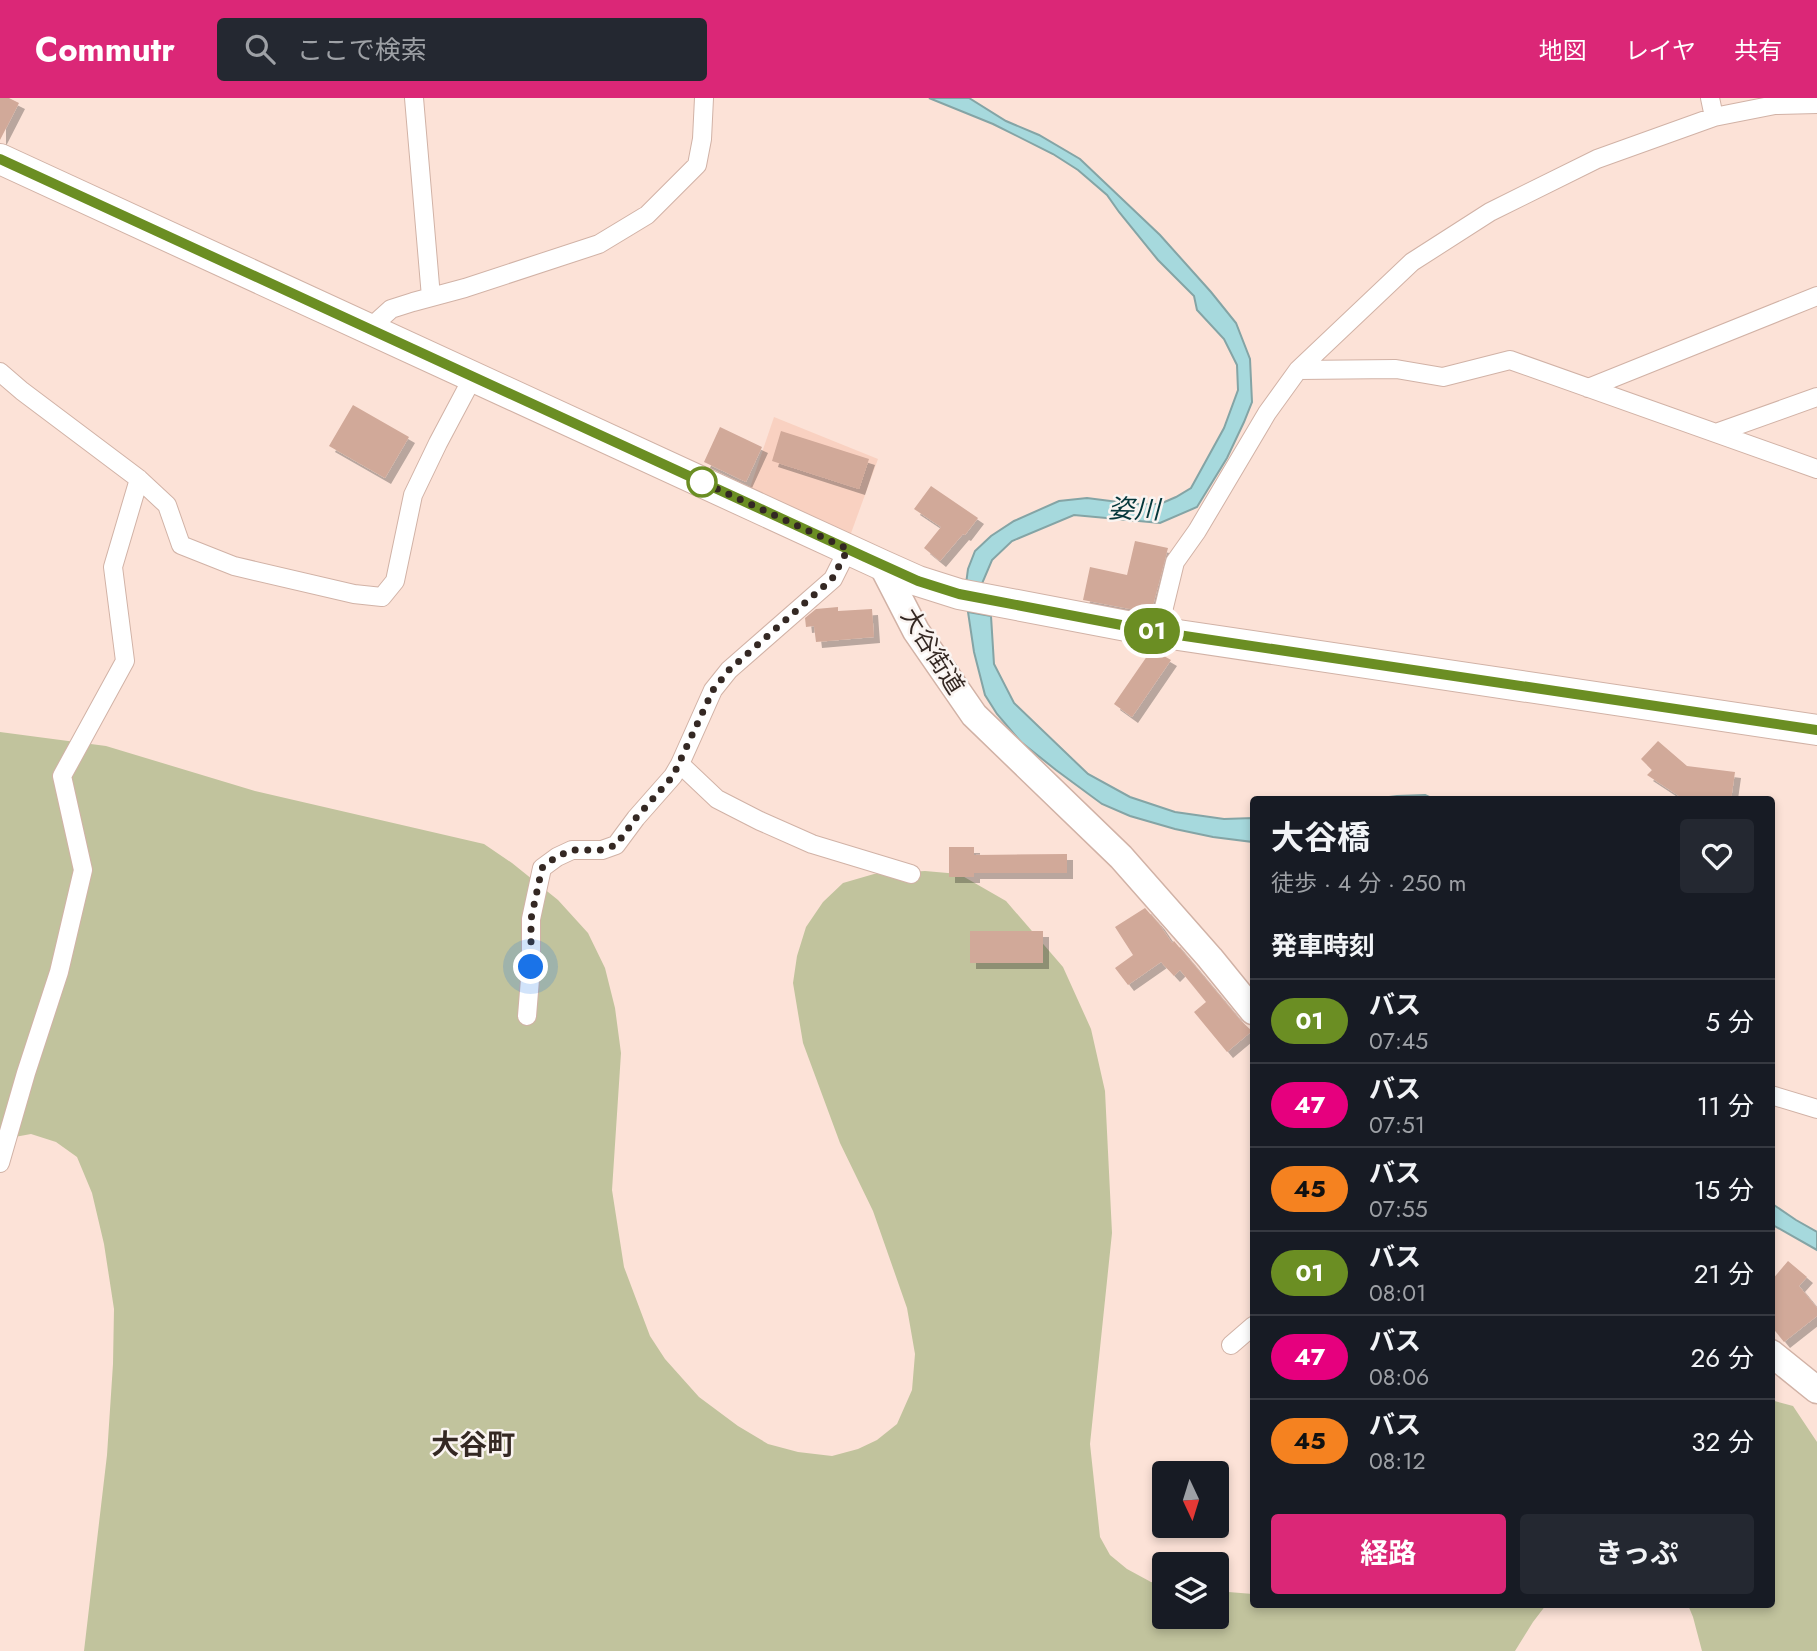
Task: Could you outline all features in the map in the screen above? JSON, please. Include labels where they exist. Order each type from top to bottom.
[{"type":"main road","points":[[0,159],[882,565],[918,581],[959,594],[1158,632],[1817,730]]},
{"type":"main road","name":"大谷街道","points":[[882,565],[916,631],[974,715],[1121,857],[1250,1007]]},
{"type":"main road","points":[[1775,1356],[1817,1390]]},
{"type":"street","points":[[414,98],[431,297]]},
{"type":"street","points":[[370,328],[391,309],[599,244],[647,215],[697,166],[702,139],[704,98]]},
{"type":"street","points":[[1710,98],[1714,117]]},
{"type":"street","points":[[1158,632],[1175,562],[1298,370],[1412,262],[1490,212],[1597,159],[1714,117],[1775,105],[1817,104]]},
{"type":"street","points":[[1588,388],[1817,296]]},
{"type":"street","points":[[1298,370],[1396,369],[1443,377],[1510,360],[1817,469]]},
{"type":"street","points":[[0,372],[139,479],[167,505],[181,545],[234,566],[354,594],[382,597],[395,581],[413,495],[472,377]]},
{"type":"street","points":[[1716,433],[1817,397]]},
{"type":"street","points":[[0,1163],[59,972],[83,870],[62,776],[125,661],[113,567],[139,479]]},
{"type":"street","points":[[527,1016],[531,919],[542,868],[556,857],[572,850],[602,850],[616,845],[673,776],[713,690],[729,670],[832,579],[848,549]]},
{"type":"street","points":[[680,764],[718,799],[760,821],[813,844],[911,874]]},
{"type":"street","points":[[1775,1096],[1817,1109]]},
{"type":"street","points":[[1231,1345],[1250,1329]]},
{"type":"shaded area","points":[[774,417],[878,459],[850,536],[749,491]]},
{"type":"green space","points":[[0,732],[106,746],[255,791],[484,844],[558,900],[588,933],[605,968],[615,1008],[621,1053],[612,1190],[624,1267],[650,1336],[665,1359],[699,1397],[768,1444],[798,1452],[832,1456],[858,1449],[877,1440],[897,1424],[912,1390],[915,1354],[907,1308],[873,1211],[840,1143],[803,1043],[793,983],[797,956],[806,927],[823,902],[843,883],[874,874],[925,871],[959,874],[1006,901],[1063,967],[1091,1029],[1105,1091],[1112,1233],[1090,1444],[1100,1537],[1110,1555],[1127,1569],[1152,1582],[1152,1629],[1229,1629],[1229,1592],[1250,1594],[1250,1608],[1544,1608],[1515,1651],[84,1651],[107,1455],[114,1309],[104,1244],[92,1193],[77,1157],[56,1142],[31,1134],[9,1138],[0,1144]]},
{"type":"green space","points":[[1775,1401],[1793,1406],[1817,1442],[1817,1651],[1702,1651],[1689,1608],[1775,1608]]},
{"type":"water","name":"姿川","points":[[929,98],[969,98],[1006,121],[1039,135],[1080,159],[1160,235],[1211,292],[1236,323],[1250,359],[1252,402],[1227,458],[1197,507],[1160,523],[1074,515],[1012,541],[992,560],[981,586],[966,584],[975,551],[991,536],[1014,521],[1059,501],[1087,498],[1134,504],[1160,504],[1191,488],[1224,428],[1238,390],[1237,365],[1224,339],[1197,310],[1194,296],[1158,260],[1107,195],[1078,170],[1053,154],[993,124]]},
{"type":"water","points":[[968,612],[991,616],[994,664],[1014,703],[1088,774],[1130,797],[1175,812],[1224,819],[1250,818],[1250,842],[1175,829],[1130,816],[1102,804],[1021,742],[997,714],[985,695],[974,652]]},
{"type":"water","points":[[1775,1206],[1817,1232],[1817,1250],[1775,1226]]},
{"type":"building","points":[[0,98],[9,98],[19,103],[0,140]]},
{"type":"building","points":[[353,405],[409,437],[385,478],[329,446]]},
{"type":"building","points":[[720,427],[762,447],[746,482],[704,462]]},
{"type":"building","points":[[781,431],[869,459],[859,489],[772,461]]},
{"type":"building","points":[[931,486],[978,518],[940,561],[924,548],[941,527],[914,509]]},
{"type":"building","points":[[1135,541],[1168,548],[1151,613],[1083,600],[1090,567],[1127,575]]},
{"type":"building","points":[[838,607],[838,611],[872,609],[874,637],[816,642],[814,626],[806,627],[805,618],[816,609]]},
{"type":"building","points":[[1152,649],[1171,660],[1132,717],[1114,704]]},
{"type":"building","points":[[1658,741],[1687,766],[1735,772],[1732,796],[1679,796],[1647,775],[1652,770],[1641,759]]},
{"type":"building","points":[[949,847],[974,847],[974,855],[1067,854],[1067,873],[974,873],[974,877],[949,877]]},
{"type":"building","points":[[1145,908],[1172,943],[1174,941],[1250,1029],[1250,1033],[1227,1052],[1194,1012],[1206,1002],[1180,970],[1174,976],[1161,962],[1128,985],[1115,968],[1133,955],[1115,927]]},
{"type":"building","points":[[970,931],[1043,931],[1043,963],[970,963]]},
{"type":"building","points":[[1788,1261],[1807,1277],[1799,1286],[1817,1308],[1817,1316],[1784,1342],[1775,1331],[1775,1276]]},
{"type":"bus line","name":"01","points":[[0,159],[865,557],[918,581],[959,594],[1158,632],[1817,730]]},
{"type":"district","name":"大谷町","points":[[473,1444]]},
{"type":"route","points":[[531,967],[531,919],[542,868],[556,857],[572,850],[602,850],[616,845],[673,776],[713,690],[729,670],[832,579],[848,549],[698,480],[702,482]]}]
